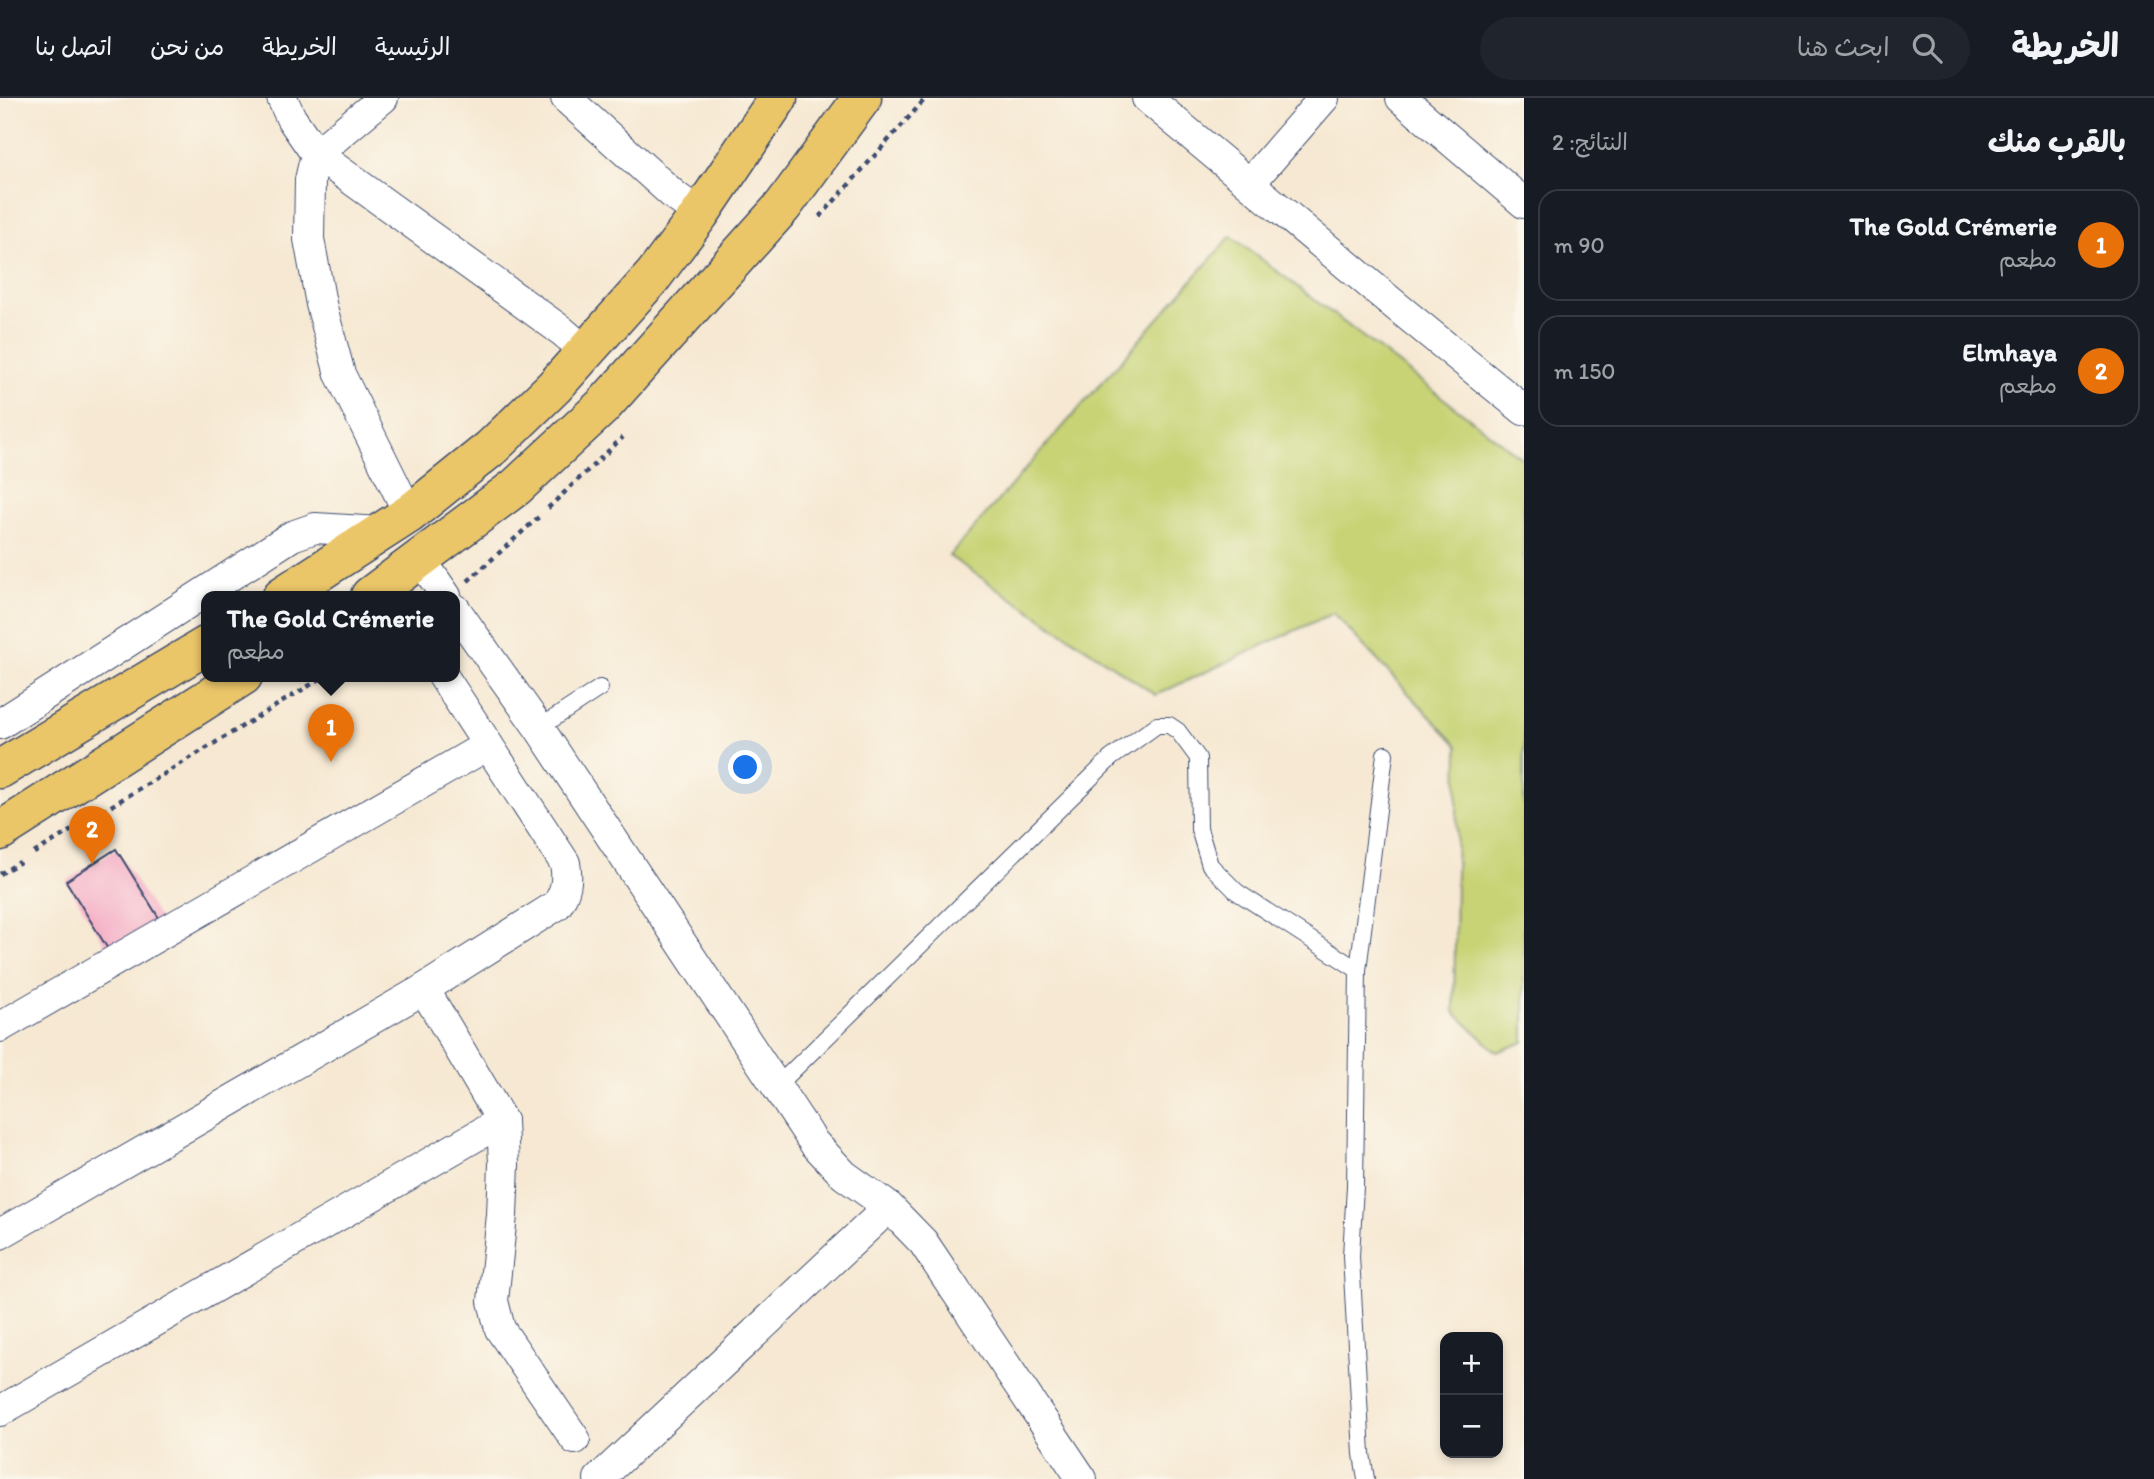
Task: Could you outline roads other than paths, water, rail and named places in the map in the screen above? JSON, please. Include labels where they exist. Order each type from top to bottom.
[{"type":"main road","points":[[290,591],[395,523],[491,448],[554,387],[653,275],[700,214],[778,98]]},
{"type":"main road","points":[[382,591],[516,487],[602,407],[783,206],[861,99]]},
{"type":"main road","points":[[0,769],[201,649]]},
{"type":"main road","points":[[0,831],[234,682]]},
{"type":"street","points":[[282,98],[291,118],[316,154],[562,331],[584,351]]},
{"type":"street","points":[[207,591],[292,536],[315,528],[395,523],[340,374],[321,304],[309,239],[310,180],[316,154],[383,98]]},
{"type":"street","points":[[1147,98],[1524,410]]},
{"type":"street","points":[[1251,183],[1324,98]]},
{"type":"street","points":[[1401,98],[1524,203]]},
{"type":"street","points":[[568,99],[675,196],[700,214]]},
{"type":"street","points":[[421,559],[443,591]]},
{"type":"street","points":[[0,724],[201,595]]},
{"type":"street","points":[[460,616],[538,728],[814,1143],[844,1175],[889,1207],[923,1242],[1069,1474]]},
{"type":"street","points":[[0,1234],[424,989],[556,905],[565,893],[568,878],[565,863],[447,682]]},
{"type":"street","points":[[0,1027],[488,745]]},
{"type":"street","points":[[424,989],[502,1121],[502,1215],[493,1301],[500,1329],[575,1439]]},
{"type":"street","points":[[2,1405],[502,1121]]},
{"type":"street","points":[[599,1479],[889,1207]]},
{"type":"lane","points":[[538,728],[600,688]]},
{"type":"lane","points":[[777,1086],[1111,758],[1157,725],[1169,725],[1178,731],[1198,758],[1199,829],[1210,865],[1237,892],[1358,970]]},
{"type":"lane","points":[[1366,1479],[1362,1454],[1351,1256],[1358,970],[1385,754]]},
{"type":"place","name":"The Gold Crémerie","points":[[331,762]]},
{"type":"place","name":"Elmhaya","points":[[92,864]]}]
